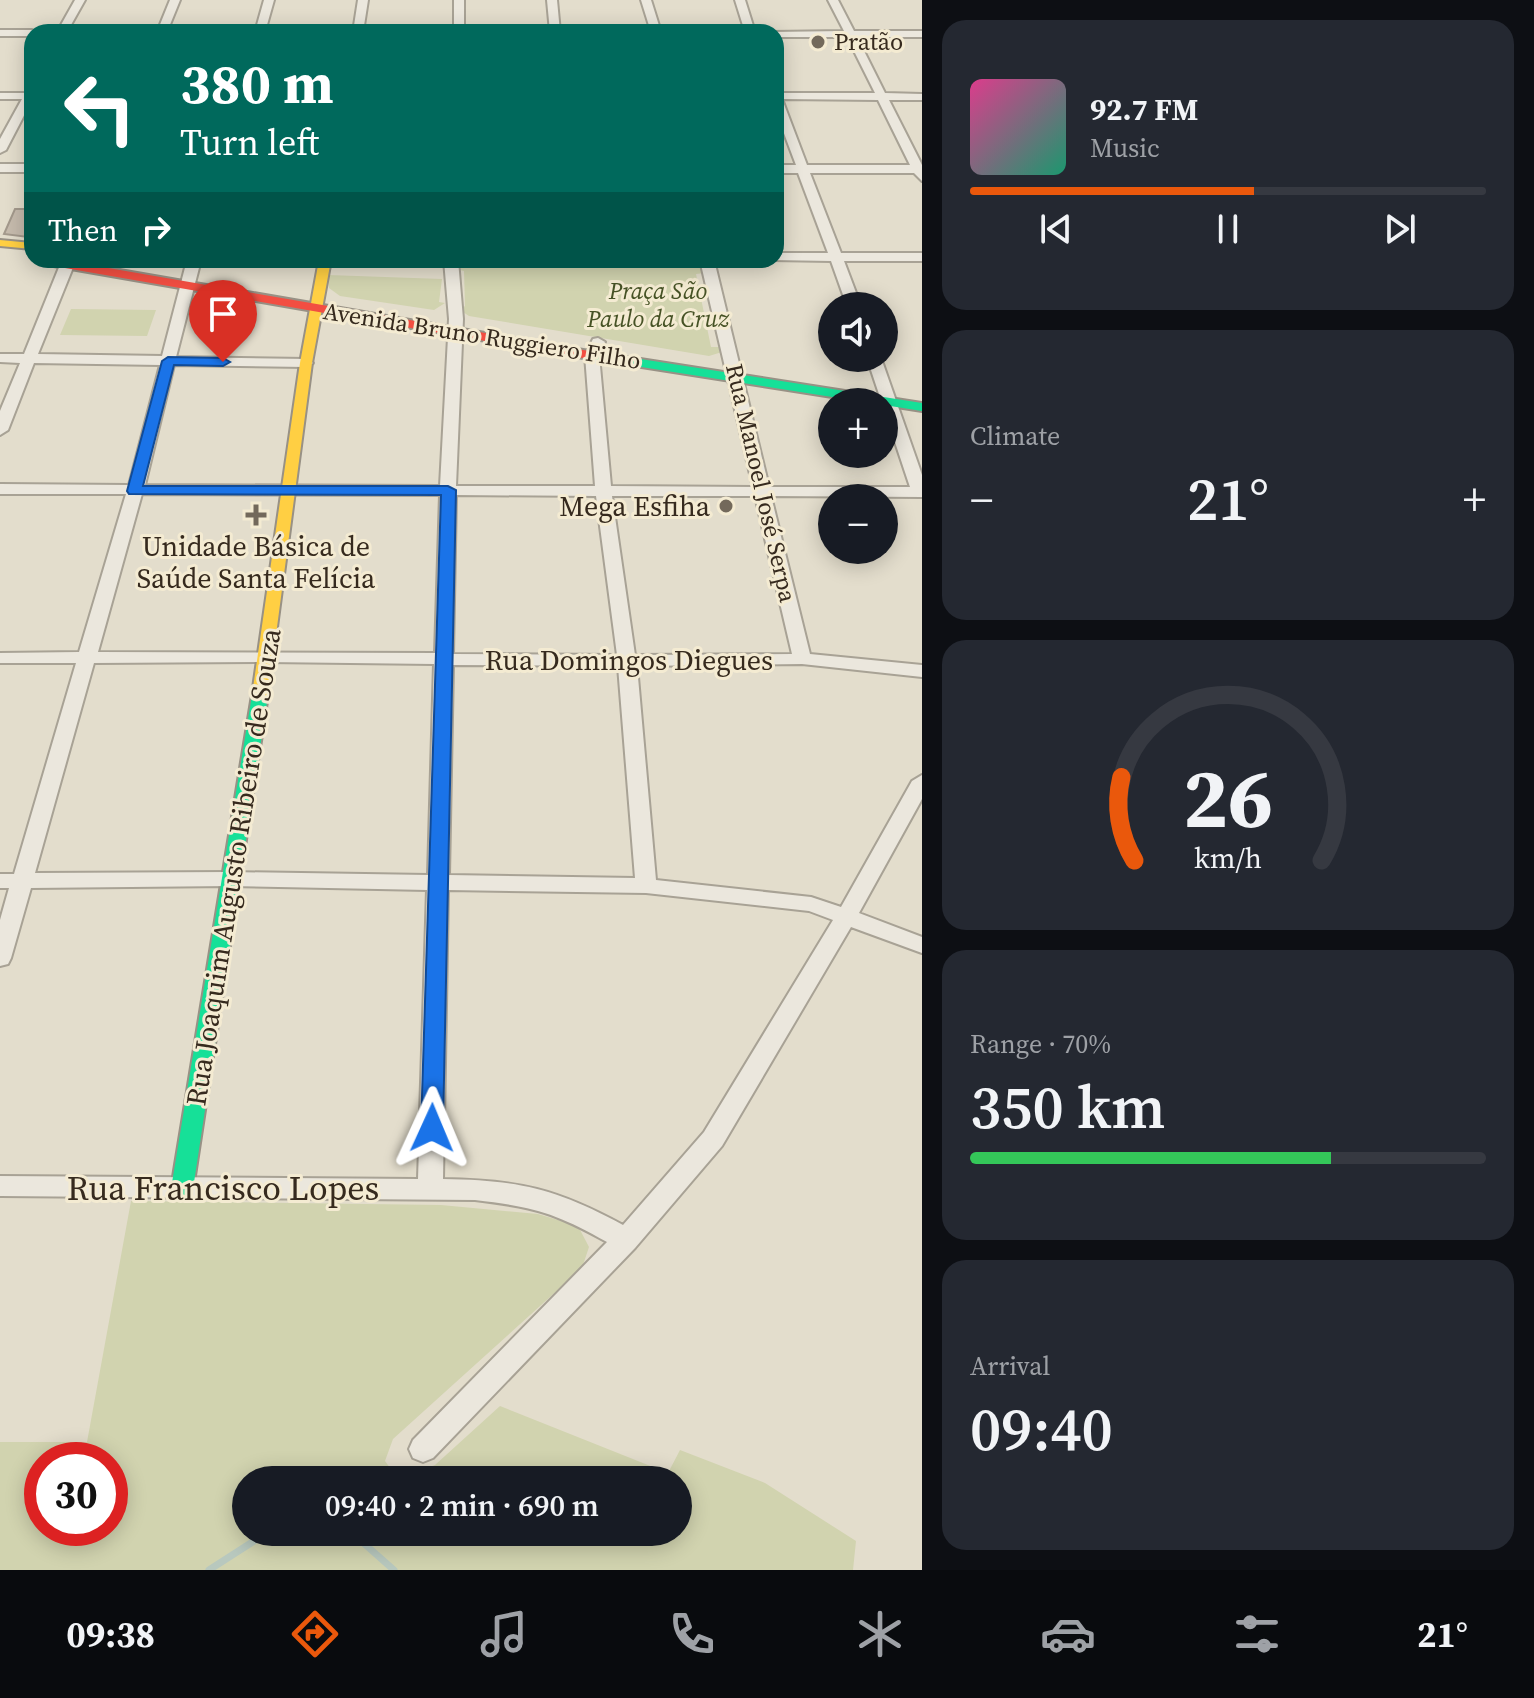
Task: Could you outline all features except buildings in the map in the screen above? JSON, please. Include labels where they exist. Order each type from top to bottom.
[{"type":"street","points":[[66,24],[80,0]]},
{"type":"street","points":[[165,24],[175,0]]},
{"type":"street","points":[[262,24],[269,0]]},
{"type":"street","points":[[359,24],[363,0]]},
{"type":"street","points":[[459,0],[459,24]]},
{"type":"street","points":[[552,0],[554,24]]},
{"type":"street","points":[[646,0],[654,24]]},
{"type":"street","points":[[740,0],[748,24]]},
{"type":"street","points":[[784,169],[921,172],[833,0]]},
{"type":"street","points":[[0,33],[24,33]]},
{"type":"street","points":[[784,34],[922,34]]},
{"type":"street","points":[[0,96],[24,94]]},
{"type":"street","points":[[784,97],[922,97]]},
{"type":"street","points":[[0,150],[24,107]]},
{"type":"street","points":[[784,120],[849,292]]},
{"type":"street","points":[[0,168],[24,168]]},
{"type":"street","points":[[0,243],[24,245]]},
{"type":"street","points":[[0,256],[24,258]]},
{"type":"street","points":[[784,257],[922,257]]},
{"type":"street","points":[[0,430],[66,268]]},
{"type":"street","name":"Avenida Bruno Ruggiero Filho","points":[[123,268],[190,274]]},
{"type":"street","name":"Avenida Bruno Ruggiero Filho","points":[[154,268],[317,302],[839,388]]},
{"type":"street","name":"Rua Joaquim Augusto Ribeiro de Souza","points":[[182,1189],[266,657],[306,363],[323,268]]},
{"type":"street","points":[[430,1190],[455,326],[451,268]]},
{"type":"street","name":"Rua Manoel José Serpa","points":[[709,268],[802,659]]},
{"type":"street","points":[[0,958],[11,882],[85,659],[135,491],[190,274]]},
{"type":"street","points":[[595,348],[603,491],[627,661],[646,886]]},
{"type":"street","points":[[0,358],[158,358],[168,361],[306,363]]},
{"type":"street","name":"Avenida Bruno Ruggiero Filho","points":[[898,396],[922,396]]},
{"type":"street","name":"Avenida Bruno Ruggiero Filho","points":[[898,399],[922,407]]},
{"type":"street","points":[[0,489],[921,492],[898,425]]},
{"type":"street","name":"Rua Domingos Diegues","points":[[0,658],[266,657],[444,661],[802,659],[922,671]]},
{"type":"street","points":[[423,1449],[626,1240],[713,1139],[846,916],[922,781]]},
{"type":"street","points":[[11,882],[230,879],[646,886],[811,904],[922,945]]},
{"type":"street","name":"Rua Francisco Lopes","points":[[0,1186],[475,1190],[524,1195],[567,1207],[626,1240]]},
{"type":"green space","name":"Praça São Paulo da Cruz","points":[[702,268],[705,273],[696,274],[711,347],[722,347],[722,352],[709,356],[469,316],[460,310],[465,306],[464,271],[460,270]]},
{"type":"green space","points":[[328,275],[442,279],[439,302],[445,303],[434,310],[340,296],[329,288]]},
{"type":"green space","points":[[71,309],[156,310],[147,336],[60,335]]},
{"type":"green space","points":[[131,1201],[441,1205],[538,1214],[578,1226],[589,1247],[582,1268],[393,1439],[385,1461],[389,1466],[232,1466],[232,1546],[692,1546],[692,1466],[672,1466],[680,1450],[765,1483],[856,1541],[853,1570],[0,1570],[0,1442],[24,1442],[24,1546],[128,1546],[128,1442],[87,1442]]},
{"type":"green space","points":[[500,1406],[650,1466],[432,1466]]},
{"type":"waterway","points":[[209,1570],[246,1546]]},
{"type":"waterway","points":[[367,1546],[394,1570]]},
{"type":"traffic: fast","points":[[589,355],[922,407]]},
{"type":"traffic: fast","points":[[182,1189],[260,695]]},
{"type":"traffic: slow","points":[[0,243],[24,245]]},
{"type":"traffic: slow","points":[[260,695],[306,363],[324,268]]},
{"type":"traffic: jam","points":[[88,268],[589,355]]},
{"type":"place","name":"Pratão","points":[[818,42]]},
{"type":"place","name":"Mega Esfiha","points":[[726,506]]},
{"type":"place","name":"Unidade Básica de Saúde Santa Felícia","points":[[256,515]]},
{"type":"route","points":[[223,362],[168,361],[135,491],[448,490],[432,1128]]}]
